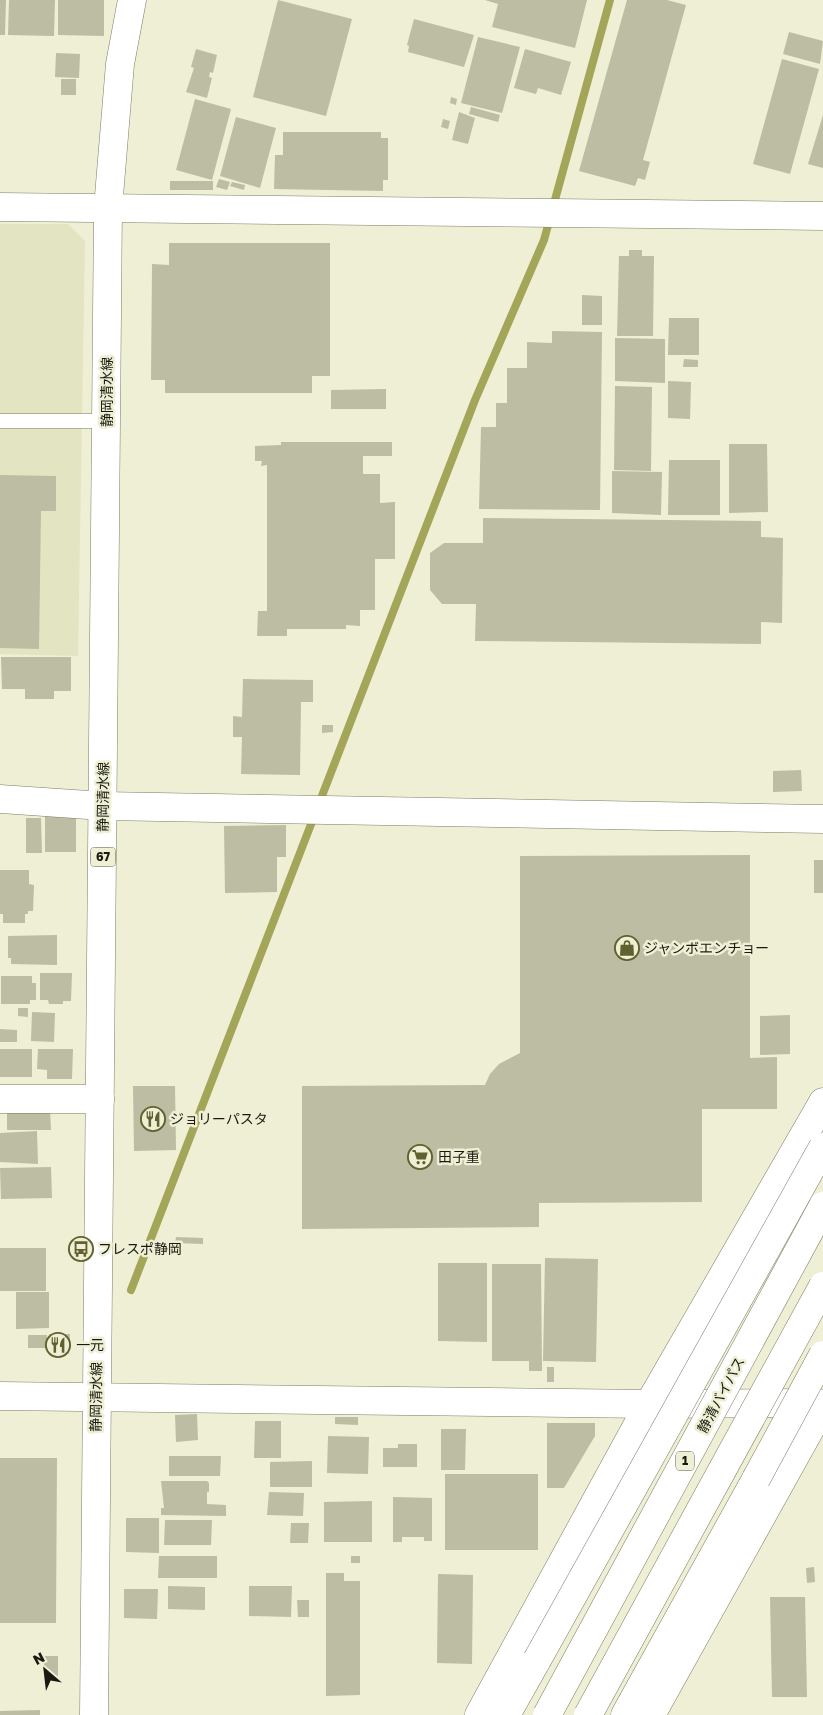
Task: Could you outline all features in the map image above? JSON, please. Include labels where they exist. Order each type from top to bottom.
[{"type":"main road","name":"静岡清水線","points":[[94,1715],[108,208],[120,64],[132,0]]},
{"type":"main road","points":[[0,208],[823,216]]},
{"type":"main road","points":[[0,799],[103,806],[823,819]]},
{"type":"main road","points":[[0,1099],[100,1099]]},
{"type":"main road","points":[[479,1715],[649,1404],[823,1102]]},
{"type":"main road","points":[[506,1715],[823,1146]]},
{"type":"main road","name":"静清バイパス","points":[[547,1715],[823,1206]]},
{"type":"main road","points":[[588,1715],[823,1286]]},
{"type":"main road","points":[[625,1715],[823,1355]]},
{"type":"main road","points":[[0,1396],[649,1404],[823,1404],[651,1715]]},
{"type":"lane","points":[[0,421],[107,421]]},
{"type":"shaded area","points":[[0,224],[68,224],[85,241],[78,656],[0,654]]},
{"type":"building","points":[[0,0],[6,0],[5,35],[0,35]]},
{"type":"building","points":[[9,0],[55,0],[54,36],[8,35]]},
{"type":"building","points":[[58,0],[104,0],[104,36],[58,35]]},
{"type":"building","points":[[278,0],[352,19],[326,116],[253,97]]},
{"type":"building","points":[[485,0],[587,0],[575,48],[492,27],[498,4]]},
{"type":"building","points":[[627,0],[667,0],[686,5],[643,160],[650,162],[645,180],[638,178],[635,186],[579,171]]},
{"type":"building","points":[[414,19],[474,35],[464,67],[408,52],[409,46],[407,45]]},
{"type":"building","points":[[789,32],[823,41],[820,64],[783,54]]},
{"type":"building","points":[[478,37],[520,47],[502,113],[461,103]]},
{"type":"building","points":[[196,49],[217,55],[213,73],[210,72],[209,77],[212,78],[207,98],[186,92],[194,68],[191,67]]},
{"type":"building","points":[[525,49],[571,62],[561,95],[538,88],[536,94],[514,88]]},
{"type":"building","points":[[56,53],[80,54],[79,78],[55,77]]},
{"type":"building","points":[[782,59],[819,69],[790,174],[753,164]]},
{"type":"building","points":[[61,79],[76,79],[76,95],[61,95]]},
{"type":"building","points":[[451,97],[457,99],[456,105],[450,103]]},
{"type":"building","points":[[195,99],[231,109],[212,180],[176,170]]},
{"type":"building","points":[[471,107],[500,115],[498,122],[469,114]]},
{"type":"building","points":[[459,112],[475,118],[468,144],[452,140]]},
{"type":"building","points":[[823,115],[823,168],[808,164]]},
{"type":"building","points":[[236,117],[276,128],[260,188],[220,176]]},
{"type":"building","points":[[443,119],[450,121],[448,129],[441,127]]},
{"type":"building","points":[[283,132],[381,132],[381,138],[388,138],[388,180],[383,180],[383,191],[274,189],[275,155],[283,155]]},
{"type":"building","points":[[219,179],[230,182],[227,190],[216,187]]},
{"type":"building","points":[[170,181],[213,181],[213,190],[170,190]]},
{"type":"building","points":[[232,182],[245,185],[244,190],[230,186]]},
{"type":"building","points":[[169,243],[330,243],[330,376],[312,376],[312,393],[165,393],[165,380],[151,380],[152,264],[169,265]]},
{"type":"building","points":[[629,250],[642,250],[642,256],[654,256],[653,336],[617,336],[619,256],[629,256]]},
{"type":"building","points":[[582,295],[602,296],[602,325],[582,325]]},
{"type":"building","points":[[669,318],[699,318],[699,355],[668,355]]},
{"type":"building","points":[[552,331],[602,332],[600,510],[479,509],[481,427],[496,427],[496,403],[507,403],[507,368],[527,368],[527,342],[552,343]]},
{"type":"building","points":[[615,338],[665,339],[665,383],[615,381]]},
{"type":"building","points":[[684,359],[698,360],[698,367],[683,367]]},
{"type":"building","points":[[668,381],[691,382],[690,419],[668,418]]},
{"type":"building","points":[[615,386],[652,387],[651,471],[614,470]]},
{"type":"building","points":[[386,389],[386,409],[331,409],[331,390]]},
{"type":"building","points":[[281,442],[392,442],[392,456],[363,456],[363,474],[380,474],[380,503],[395,502],[395,559],[375,559],[375,610],[360,610],[360,626],[346,625],[346,629],[287,629],[287,636],[257,636],[258,611],[267,611],[267,465],[261,466],[262,461],[255,461],[255,446],[281,445]]},
{"type":"building","points":[[729,444],[767,444],[768,512],[729,513]]},
{"type":"building","points":[[669,460],[720,460],[720,515],[668,515]]},
{"type":"building","points":[[612,471],[662,472],[661,515],[612,513]]},
{"type":"building","points":[[0,475],[56,476],[56,511],[41,511],[39,649],[0,648]]},
{"type":"building","points":[[483,518],[761,521],[761,537],[783,538],[782,623],[761,622],[761,644],[475,641],[476,604],[442,604],[430,590],[430,553],[444,543],[483,543]]},
{"type":"building","points":[[1,657],[71,657],[71,691],[54,691],[54,699],[25,699],[25,689],[2,689]]},
{"type":"building","points":[[243,679],[313,680],[313,702],[301,702],[300,775],[241,774],[242,737],[233,737],[233,716],[242,717]]},
{"type":"building","points":[[322,725],[333,725],[333,732],[322,733]]},
{"type":"building","points":[[801,770],[802,791],[773,792],[773,771]]},
{"type":"building","points":[[45,814],[76,815],[76,852],[45,852]]},
{"type":"building","points":[[26,818],[41,818],[42,853],[26,853]]},
{"type":"building","points":[[286,825],[286,857],[277,857],[277,892],[225,893],[224,826]]},
{"type":"building","points":[[750,855],[750,1058],[777,1057],[777,1109],[702,1109],[702,1202],[539,1203],[539,1227],[302,1229],[302,1086],[485,1085],[490,1074],[499,1064],[520,1053],[520,856]]},
{"type":"building","points":[[814,860],[823,860],[823,893],[814,893]]},
{"type":"building","points":[[0,870],[29,870],[29,884],[34,885],[33,911],[28,911],[28,914],[25,914],[25,923],[3,923],[3,914],[0,914]]},
{"type":"building","points":[[57,935],[57,965],[11,964],[11,958],[8,958],[8,936]]},
{"type":"building","points":[[40,973],[72,973],[71,1001],[63,1001],[63,1004],[49,1004],[48,1000],[40,1000]]},
{"type":"building","points":[[1,976],[32,976],[32,983],[36,983],[36,1000],[30,1000],[30,1004],[1,1004]]},
{"type":"building","points":[[18,1008],[28,1008],[28,1017],[18,1016]]},
{"type":"building","points":[[32,1012],[55,1013],[54,1042],[31,1041]]},
{"type":"building","points":[[790,1015],[790,1054],[760,1055],[760,1016]]},
{"type":"building","points":[[0,1029],[17,1030],[17,1042],[0,1042]]},
{"type":"building","points":[[0,1049],[32,1049],[32,1077],[0,1077]]},
{"type":"building","points":[[38,1049],[73,1049],[72,1079],[47,1079],[47,1070],[37,1069]]},
{"type":"building","points":[[133,1086],[175,1086],[176,1150],[134,1151]]},
{"type":"building","points":[[7,1110],[50,1110],[51,1130],[7,1130]]},
{"type":"building","points":[[37,1131],[38,1164],[0,1162],[0,1133]]},
{"type":"building","points":[[51,1167],[52,1198],[1,1199],[0,1168]]},
{"type":"building","points":[[176,1237],[203,1238],[203,1244],[175,1243]]},
{"type":"building","points":[[0,1248],[46,1248],[46,1291],[0,1291]]},
{"type":"building","points":[[545,1258],[598,1259],[596,1362],[543,1361]]},
{"type":"building","points":[[438,1263],[487,1263],[487,1342],[438,1341]]},
{"type":"building","points":[[492,1264],[541,1264],[542,1371],[529,1371],[529,1361],[492,1361]]},
{"type":"building","points":[[16,1292],[49,1292],[49,1328],[16,1329]]},
{"type":"building","points":[[49,1334],[70,1334],[69,1354],[49,1354]]},
{"type":"building","points":[[28,1335],[47,1335],[47,1348],[28,1348]]},
{"type":"building","points":[[547,1367],[554,1367],[554,1382],[547,1382]]},
{"type":"building","points":[[197,1414],[198,1440],[176,1442],[175,1415]]},
{"type":"building","points":[[335,1417],[358,1417],[358,1425],[335,1424]]},
{"type":"building","points":[[255,1421],[281,1421],[281,1458],[254,1458]]},
{"type":"building","points":[[547,1423],[595,1423],[595,1436],[564,1488],[547,1488]]},
{"type":"building","points":[[441,1429],[466,1429],[465,1470],[441,1470]]},
{"type":"building","points":[[328,1436],[369,1437],[368,1474],[327,1473]]},
{"type":"building","points":[[398,1444],[417,1444],[417,1467],[383,1467],[383,1448],[398,1448]]},
{"type":"building","points":[[169,1456],[221,1456],[220,1476],[169,1476]]},
{"type":"building","points":[[0,1458],[57,1458],[56,1623],[0,1623]]},
{"type":"building","points":[[312,1461],[312,1487],[270,1487],[270,1462]]},
{"type":"building","points":[[445,1474],[538,1474],[538,1550],[445,1550]]},
{"type":"building","points":[[161,1481],[207,1481],[209,1483],[209,1492],[207,1492],[207,1504],[226,1505],[226,1516],[161,1515],[161,1508],[164,1508]]},
{"type":"building","points":[[269,1492],[304,1493],[303,1516],[267,1515]]},
{"type":"building","points":[[393,1497],[432,1498],[432,1541],[424,1541],[424,1537],[402,1537],[402,1542],[393,1542]]},
{"type":"building","points":[[372,1501],[372,1542],[324,1542],[324,1502]]},
{"type":"building","points":[[126,1518],[159,1518],[159,1553],[126,1552]]},
{"type":"building","points":[[165,1520],[212,1520],[211,1545],[164,1545]]},
{"type":"building","points":[[291,1523],[309,1523],[308,1543],[290,1543]]},
{"type":"building","points":[[159,1556],[217,1556],[217,1578],[158,1578]]},
{"type":"building","points":[[351,1556],[360,1556],[360,1563],[351,1563]]},
{"type":"building","points":[[814,1567],[815,1582],[807,1583],[806,1568]]},
{"type":"building","points":[[326,1573],[344,1573],[344,1581],[360,1581],[360,1695],[326,1696]]},
{"type":"building","points":[[438,1574],[473,1575],[472,1664],[437,1663]]},
{"type":"building","points":[[168,1586],[205,1587],[205,1610],[168,1609]]},
{"type":"building","points":[[249,1586],[292,1586],[291,1617],[249,1616]]},
{"type":"building","points":[[124,1589],[158,1589],[157,1619],[124,1618]]},
{"type":"building","points":[[770,1597],[805,1597],[807,1697],[772,1697]]},
{"type":"building","points":[[297,1600],[309,1600],[309,1617],[298,1617]]},
{"type":"building","points":[[44,1656],[58,1656],[58,1681],[44,1681]]},
{"type":"building","points":[[40,1710],[40,1715],[0,1715],[0,1711]]},
{"type":"waterway","points":[[553,207],[610,0]]},
{"type":"waterway","points":[[131,1290],[475,400],[544,240],[550,218]]},
{"type":"place","name":"ジャンボエンチョー","points":[[627,948]]},
{"type":"place","name":"ジョリーパスタ","points":[[153,1119]]},
{"type":"place","name":"田子重","points":[[420,1157]]},
{"type":"place","name":"フレスポ静岡","points":[[81,1249]]},
{"type":"place","name":"一元","points":[[58,1345]]}]
